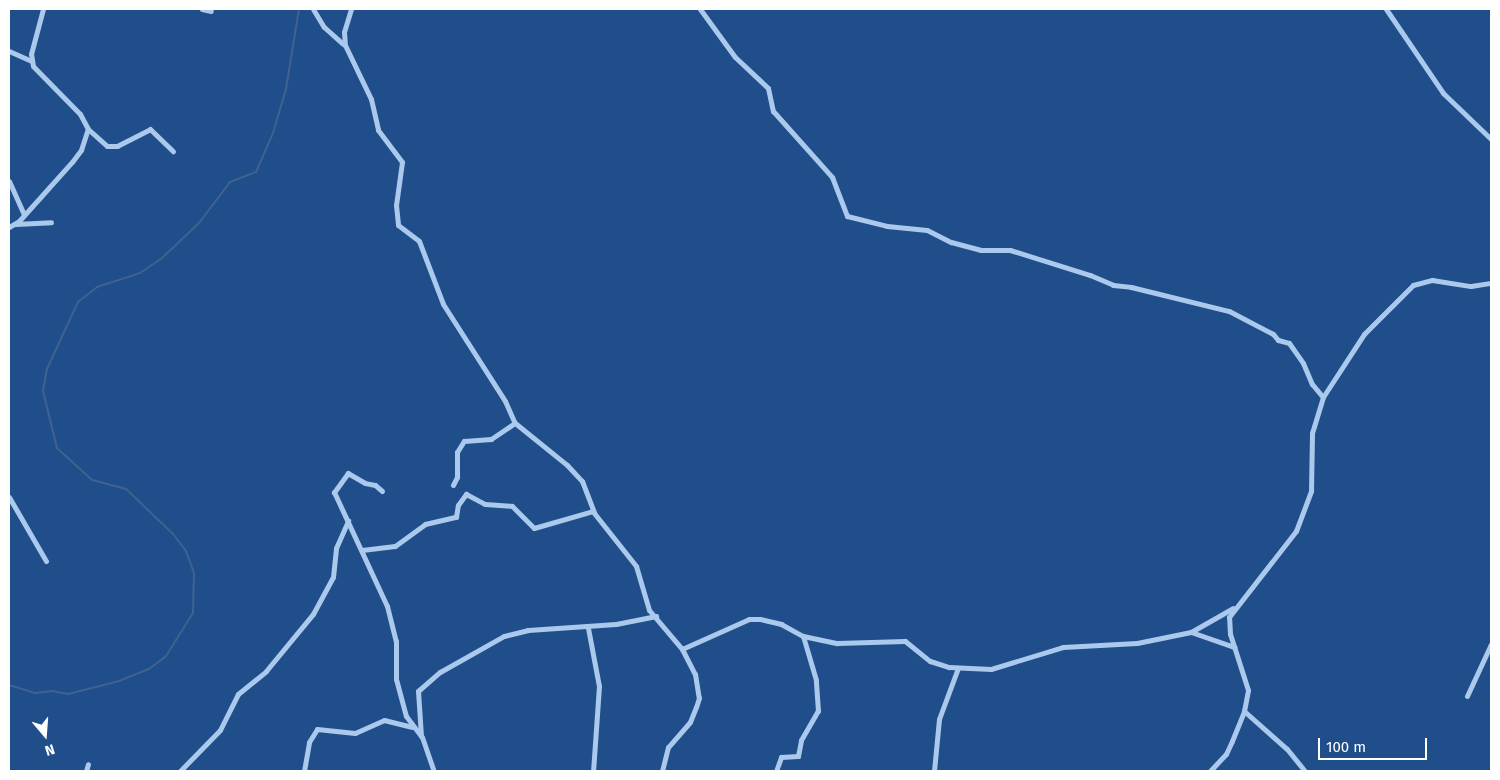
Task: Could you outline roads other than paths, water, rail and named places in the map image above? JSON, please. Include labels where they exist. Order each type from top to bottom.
[{"type":"street","points":[[31,61],[43,9]]},
{"type":"street","points":[[202,9],[211,11]]},
{"type":"street","points":[[313,9],[324,27],[345,45]]},
{"type":"street","points":[[351,9],[344,32],[345,45],[371,98],[378,130],[402,162],[396,206],[398,225],[419,241],[443,304],[505,401],[515,423],[577,476],[593,511],[636,566],[649,610],[682,649],[695,674],[699,698],[690,722],[668,747],[662,771]]},
{"type":"street","points":[[700,9],[735,57],[768,88],[773,111],[832,177],[847,216],[887,226],[927,230],[951,242],[981,250],[1010,250],[1090,275],[1113,286],[1131,287],[1229,311],[1273,334],[1278,340],[1289,343],[1303,363],[1312,384],[1323,397]]},
{"type":"street","points":[[1386,9],[1443,93],[1491,139]]},
{"type":"street","points":[[9,51],[31,61],[41,78],[80,114],[88,129],[107,146],[112,146],[150,129],[174,151]]},
{"type":"street","points":[[9,228],[16,224],[72,162],[81,150],[88,129]]},
{"type":"street","points":[[9,181],[24,215]]},
{"type":"street","points":[[16,224],[51,222]]},
{"type":"street","points":[[682,649],[749,619],[781,624],[803,636],[855,644],[904,641],[930,662],[958,668],[991,669],[1062,647],[1137,643],[1192,632],[1234,607],[1270,568],[1296,531],[1311,491],[1312,433],[1323,397],[1364,334],[1413,285],[1432,280],[1476,286],[1491,283]]},
{"type":"street","points":[[453,485],[457,476],[457,452],[464,441],[491,439],[515,423]]},
{"type":"street","points":[[382,491],[375,484],[365,483],[348,473],[334,492],[387,606],[396,641],[396,679],[412,727],[422,737]]},
{"type":"street","points":[[362,550],[394,546],[425,524],[456,517],[458,505],[466,494],[485,504],[512,506],[534,528],[593,511]]},
{"type":"street","points":[[9,497],[46,561]]},
{"type":"street","points":[[180,771],[220,730],[238,694],[266,672],[313,614],[333,577],[336,548],[348,521]]},
{"type":"street","points":[[1210,771],[1226,754],[1244,711],[1248,690],[1228,624],[1234,607]]},
{"type":"street","points":[[434,771],[422,737],[418,691],[440,672],[504,636],[528,630],[588,628],[656,616]]},
{"type":"street","points":[[588,628],[599,686],[593,771]]},
{"type":"street","points":[[1192,632],[1234,647]]},
{"type":"street","points":[[776,771],[781,757],[798,756],[801,740],[818,711],[816,680],[803,636]]},
{"type":"street","points":[[1467,696],[1491,644]]},
{"type":"street","points":[[934,771],[939,719],[958,668]]},
{"type":"street","points":[[1244,711],[1287,749],[1305,771]]},
{"type":"street","points":[[304,771],[310,742],[317,729],[355,733],[384,720],[412,727]]},
{"type":"street","points":[[86,771],[88,764]]},
{"type":"waterway","points":[[9,685],[36,693],[52,691],[68,694],[119,681],[149,669],[166,656],[193,613],[194,573],[186,551],[173,534],[126,489],[92,480],[57,448],[43,391],[47,369],[78,302],[97,287],[140,273],[161,259],[199,223],[230,182],[256,172],[273,133],[286,89],[299,9]]}]
